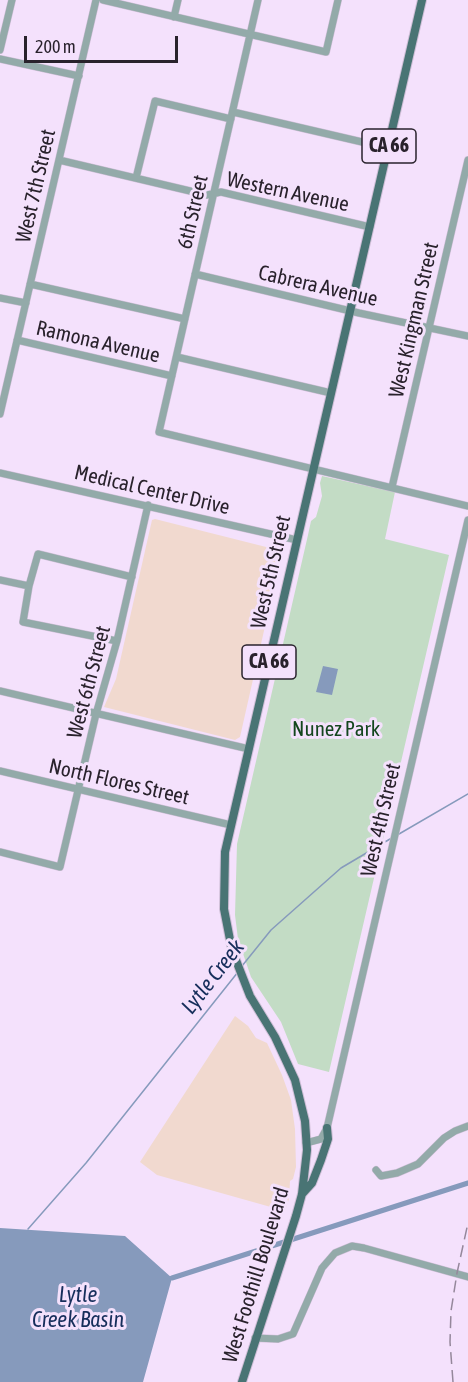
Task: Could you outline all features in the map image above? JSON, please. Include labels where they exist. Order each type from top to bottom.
[{"type":"main road","name":"West 5th Street","points":[[306,1143],[305,1121],[295,1080],[275,1037],[250,996],[232,951],[224,909],[225,852],[422,0]]},
{"type":"main road","points":[[302,1194],[312,1183],[321,1160],[328,1139],[327,1128]]},
{"type":"main road","name":"West Foothill Boulevard","points":[[242,1382],[302,1194],[306,1168],[306,1143]]},
{"type":"street","points":[[0,50],[12,0]]},
{"type":"street","name":"West 7th Street","points":[[0,414],[96,0]]},
{"type":"street","points":[[103,0],[326,52],[338,0]]},
{"type":"street","points":[[174,17],[178,0]]},
{"type":"street","name":"6th Street","points":[[258,0],[159,432],[314,469]]},
{"type":"street","points":[[0,59],[79,76]]},
{"type":"street","points":[[136,178],[154,101],[388,148]]},
{"type":"street","name":"Western Avenue","points":[[59,160],[207,195],[221,192],[370,227]]},
{"type":"street","name":"West Kingman Street","points":[[392,487],[468,160]]},
{"type":"street","name":"Cabrera Avenue","points":[[195,274],[468,336]]},
{"type":"street","points":[[30,284],[185,319]]},
{"type":"street","name":"Ramona Avenue","points":[[0,298],[26,303]]},
{"type":"street","name":"Ramona Avenue","points":[[17,340],[172,376]]},
{"type":"street","name":"Ramona Avenue","points":[[177,357],[331,393]]},
{"type":"street","points":[[314,469],[468,506]]},
{"type":"street","name":"Medical Center Drive","points":[[0,473],[297,540]]},
{"type":"street","name":"West 6th Street","points":[[0,852],[60,867],[96,714],[117,641],[148,505]]},
{"type":"street","name":"West 4th Street","points":[[327,1128],[468,520]]},
{"type":"street","points":[[117,641],[23,622],[29,586],[38,554],[132,577]]},
{"type":"street","points":[[0,580],[29,586]]},
{"type":"street","points":[[0,691],[249,749]]},
{"type":"street","name":"North Flores Street","points":[[0,771],[231,825]]},
{"type":"street","points":[[376,1170],[381,1176],[397,1173],[418,1164],[444,1138],[468,1126]]},
{"type":"street","points":[[306,1143],[321,1139],[327,1128]]},
{"type":"street","points":[[255,1338],[278,1339],[293,1334],[322,1268],[334,1253],[352,1246],[468,1276]]},
{"type":"shaded area","points":[[152,520],[282,551],[240,737],[235,740],[104,707],[116,679]]},
{"type":"shaded area","points":[[235,1016],[248,1026],[256,1038],[267,1043],[291,1100],[295,1129],[296,1167],[293,1179],[290,1181],[289,1199],[285,1211],[157,1175],[140,1162]]},
{"type":"green space","name":"Nunez Park","points":[[322,476],[395,492],[385,539],[449,555],[329,1072],[298,1064],[281,1022],[251,977],[238,939],[235,915],[237,844],[311,521],[316,517],[322,496],[320,483]]},
{"type":"water","points":[[323,666],[338,669],[332,695],[316,692]]},
{"type":"water","name":"Lytle Creek Basin","points":[[0,1228],[125,1236],[172,1278],[143,1382],[0,1382]]},
{"type":"waterway","name":"Lytle Creek","points":[[399,834],[468,794]]},
{"type":"waterway","name":"Lytle Creek","points":[[242,966],[271,930],[341,868],[390,839]]},
{"type":"waterway","name":"Lytle Creek","points":[[28,1229],[86,1163],[238,972]]},
{"type":"waterway","name":"Lytle Creek","points":[[172,1278],[468,1183]]},
{"type":"railway","points":[[453,1382],[450,1342],[451,1311],[468,1223]]}]
